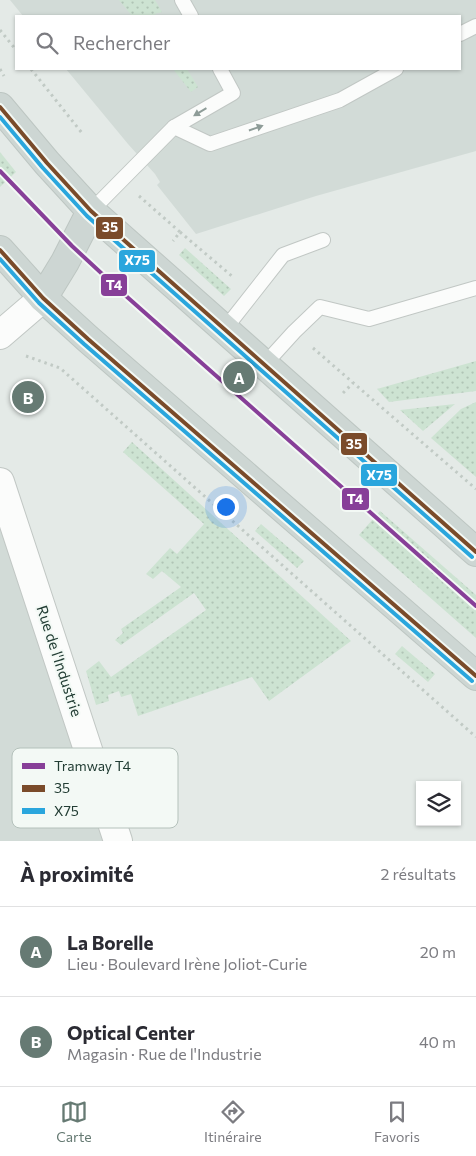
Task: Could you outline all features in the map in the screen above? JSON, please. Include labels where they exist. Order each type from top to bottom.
[{"type":"main road","points":[[0,107],[47,163],[91,211],[476,552]]},
{"type":"main road","points":[[43,298],[91,211]]},
{"type":"main road","points":[[0,250],[43,298],[476,676]]},
{"type":"street","points":[[0,336],[43,298]]},
{"type":"street","name":"Rue de l'Industrie","points":[[0,482],[87,748]]},
{"type":"street","name":"Rue de l'Industrie","points":[[114,828],[118,841]]},
{"type":"lane","points":[[182,0],[190,15]]},
{"type":"lane","points":[[461,34],[476,26]]},
{"type":"lane","points":[[91,211],[174,127],[233,93],[221,70]]},
{"type":"lane","points":[[174,127],[210,144],[340,100],[394,70]]},
{"type":"lane","points":[[224,330],[283,255],[323,240]]},
{"type":"lane","points":[[264,365],[320,307],[369,319],[476,288]]},
{"type":"path","points":[[0,30],[15,49]]},
{"type":"path","points":[[32,70],[82,133]]},
{"type":"path","points":[[139,196],[252,294]]},
{"type":"path","points":[[171,244],[180,232]]},
{"type":"path","points":[[294,332],[476,489]]},
{"type":"path","points":[[26,356],[60,368],[476,737]]},
{"type":"shaded area","points":[[10,0],[476,0],[476,151],[316,196],[196,234],[157,185],[160,182],[155,174],[67,70],[461,70],[461,15],[22,15]]},
{"type":"shaded area","points":[[0,504],[81,748],[12,748],[12,828],[108,828],[112,841],[0,841]]},
{"type":"green space","points":[[119,0],[155,0],[162,12],[156,15],[131,15]]},
{"type":"green space","points":[[174,70],[188,70],[198,87],[191,92]]},
{"type":"green space","points":[[0,152],[16,172],[0,187]]},
{"type":"green space","points":[[185,248],[231,289],[224,296],[179,255]]},
{"type":"green space","points":[[476,361],[476,391],[389,402],[377,389]]},
{"type":"green space","points":[[476,402],[476,477],[431,438],[461,409]]},
{"type":"green space","points":[[455,404],[423,431],[400,410]]},
{"type":"green space","points":[[132,442],[351,641],[269,701],[252,677],[138,716],[131,694],[121,697],[119,691],[108,695],[109,701],[96,705],[86,671],[99,661],[111,677],[206,610],[194,593],[121,645],[115,640],[123,633],[121,629],[181,587],[162,571],[153,579],[146,574],[170,548],[177,554],[204,524],[123,452]]},
{"type":"green space","points":[[380,511],[476,595],[476,638],[359,535]]},
{"type":"green space","points":[[261,524],[304,561],[297,568],[255,531]]},
{"type":"green space","points":[[402,646],[435,674],[428,682],[395,654]]},
{"type":"tram line","name":"T4","points":[[0,171],[72,246],[126,296],[476,606]]},
{"type":"transit line","name":"35","points":[[0,107],[47,163],[91,211],[476,552]]},
{"type":"transit line","name":"X75","points":[[0,117],[87,216],[472,557]]},
{"type":"transit line","name":"35","points":[[0,250],[43,298],[88,339],[476,676]]},
{"type":"transit line","name":"X75","points":[[0,259],[39,303],[84,344],[472,681]]},
{"type":"place","name":"La Borelle","points":[[239,377]]},
{"type":"place","name":"Optical Center","points":[[28,397]]}]
